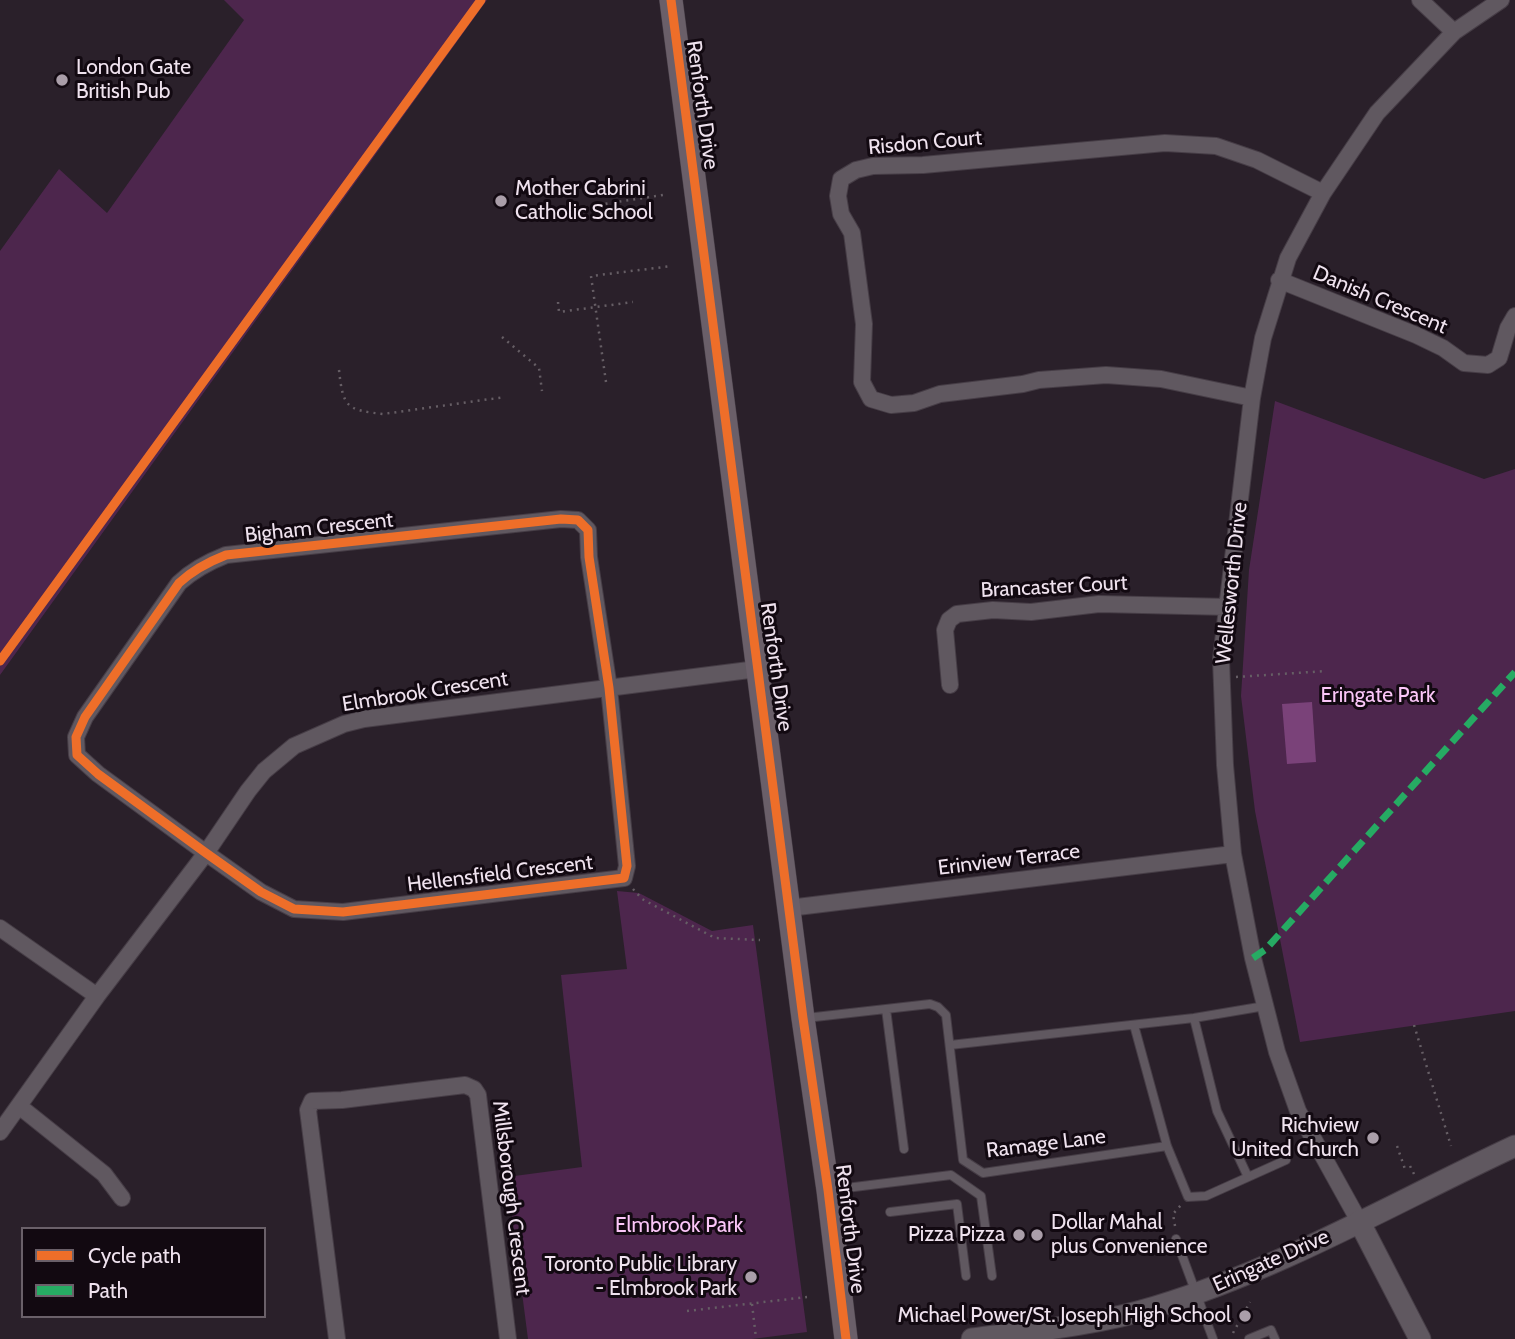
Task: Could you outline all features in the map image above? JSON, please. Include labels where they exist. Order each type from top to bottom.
[{"type":"main road","name":"Renforth Drive","points":[[671,0],[846,1339]]},
{"type":"street","points":[[1420,0],[1454,32]]},
{"type":"street","name":"Wellesworth Drive","points":[[1420,1339],[1298,1111],[1277,1052],[1233,854],[1225,765],[1221,659],[1252,398],[1263,338],[1288,258],[1324,193],[1377,113],[1454,32],[1502,0]]},
{"type":"street","name":"Risdon Court","points":[[1252,398],[1161,379],[1106,375],[1039,380],[940,394],[914,403],[891,405],[871,399],[862,382],[864,324],[852,233],[841,214],[838,195],[841,179],[856,170],[873,166],[923,165],[1165,142],[1216,146],[1257,160],[1324,193]]},
{"type":"street","name":"Danish Crescent","points":[[1279,280],[1416,335],[1443,348],[1464,363],[1473,365],[1488,365],[1499,358],[1508,328],[1515,316]]},
{"type":"street","name":"Bigham Crescent","points":[[206,853],[97,774],[77,755],[76,737],[85,717],[179,583],[210,561],[226,555],[561,519],[578,520],[588,530],[589,557],[609,688]]},
{"type":"street","name":"Brancaster Court","points":[[950,685],[945,630],[949,620],[957,614],[993,610],[1031,612],[1099,604],[1229,607]]},
{"type":"street","name":"Elmbrook Crescent","points":[[0,1132],[97,996],[206,853],[248,790],[264,771],[294,746],[344,723],[364,719],[757,669]]},
{"type":"street","name":"Hellensfield Crescent","points":[[206,853],[261,892],[295,909],[321,912],[343,912],[624,878],[627,866],[609,688]]},
{"type":"street","name":"Erinview Terrace","points":[[789,908],[1233,854]]},
{"type":"street","points":[[0,928],[97,996]]},
{"type":"street","name":"Millsborough Crescent","points":[[337,1339],[308,1110],[312,1101],[342,1100],[466,1085],[478,1095],[508,1339]]},
{"type":"street","points":[[19,1106],[104,1174],[122,1198]]},
{"type":"street","name":"Eringate Drive","points":[[972,1339],[1027,1335],[1130,1313],[1198,1293],[1264,1266],[1515,1146]]},
{"type":"lane","name":"Ramage Lane","points":[[803,1018],[930,1004],[939,1007],[946,1015],[963,1160],[983,1173],[1167,1146]]},
{"type":"lane","points":[[950,1045],[1194,1018],[1265,1006]]},
{"type":"lane","points":[[886,1009],[904,1149]]},
{"type":"lane","points":[[1194,1018],[1217,1111],[1248,1177]]},
{"type":"lane","points":[[1134,1025],[1167,1146],[1188,1197],[1206,1196],[1286,1160]]},
{"type":"lane","points":[[828,1190],[951,1175],[981,1196],[992,1276]]},
{"type":"lane","points":[[890,1212],[957,1204],[966,1276]]},
{"type":"lane","points":[[1176,1239],[1213,1339]]},
{"type":"lane","points":[[1249,1339],[1271,1330],[1275,1339]]},
{"type":"path","points":[[564,210],[663,195]]},
{"type":"path","points":[[606,382],[591,276],[672,266]]},
{"type":"path","points":[[558,302],[559,312],[633,302]]},
{"type":"path","points":[[502,337],[539,368],[542,391]]},
{"type":"path","points":[[339,370],[342,397],[353,409],[363,412],[383,414],[505,397]]},
{"type":"path","points":[[1222,677],[1326,671]]},
{"type":"path","points":[[624,878],[642,899],[715,938],[760,940]]},
{"type":"path","points":[[1414,1026],[1451,1146]]},
{"type":"path","points":[[1398,1146],[1405,1169]]},
{"type":"path","points":[[1410,1166],[1415,1177]]},
{"type":"path","points":[[1176,1239],[1173,1214],[1188,1197]]},
{"type":"path","points":[[687,1311],[807,1297]]},
{"type":"path","points":[[1233,1333],[1250,1302]]},
{"type":"path","points":[[752,1304],[757,1338]]},
{"type":"green space","points":[[224,0],[487,0],[0,675],[0,251],[59,169],[107,213],[244,20]]},
{"type":"green space","name":"Eringate Park","points":[[1275,401],[1484,479],[1515,469],[1515,1011],[1300,1042],[1255,811],[1241,696],[1249,570]]},
{"type":"green space","name":"Elmbrook Park","points":[[617,891],[639,893],[712,931],[753,925],[807,1332],[752,1339],[528,1339],[507,1177],[582,1167],[561,975],[627,969]]},
{"type":"shaded area","points":[[1312,702],[1316,762],[1287,764],[1282,704]]},
{"type":"marked path","points":[[1253,958],[1266,949],[1515,672]]},
{"type":"cycle path","points":[[0,661],[481,0]]},
{"type":"cycle path","points":[[671,0],[846,1339]]},
{"type":"cycle path","points":[[561,519],[578,520],[588,530],[589,557],[609,688],[627,866],[624,878],[343,912],[294,909],[261,892],[206,853],[98,774],[77,755],[76,737],[85,717],[179,583],[195,570],[213,561],[226,555],[561,519]]},
{"type":"place","name":"London Gate British Pub","points":[[62,80]]},
{"type":"place","name":"Mother Cabrini Catholic School","points":[[501,201]]},
{"type":"place","name":"Richview United Church","points":[[1373,1138]]},
{"type":"place","name":"Pizza Pizza","points":[[1019,1235]]},
{"type":"place","name":"Dollar Mahal plus Convenience","points":[[1037,1235]]},
{"type":"place","name":"Toronto Public Library - Elmbrook Park","points":[[751,1277]]},
{"type":"place","name":"Michael Power/St. Joseph High School","points":[[1245,1316]]}]
